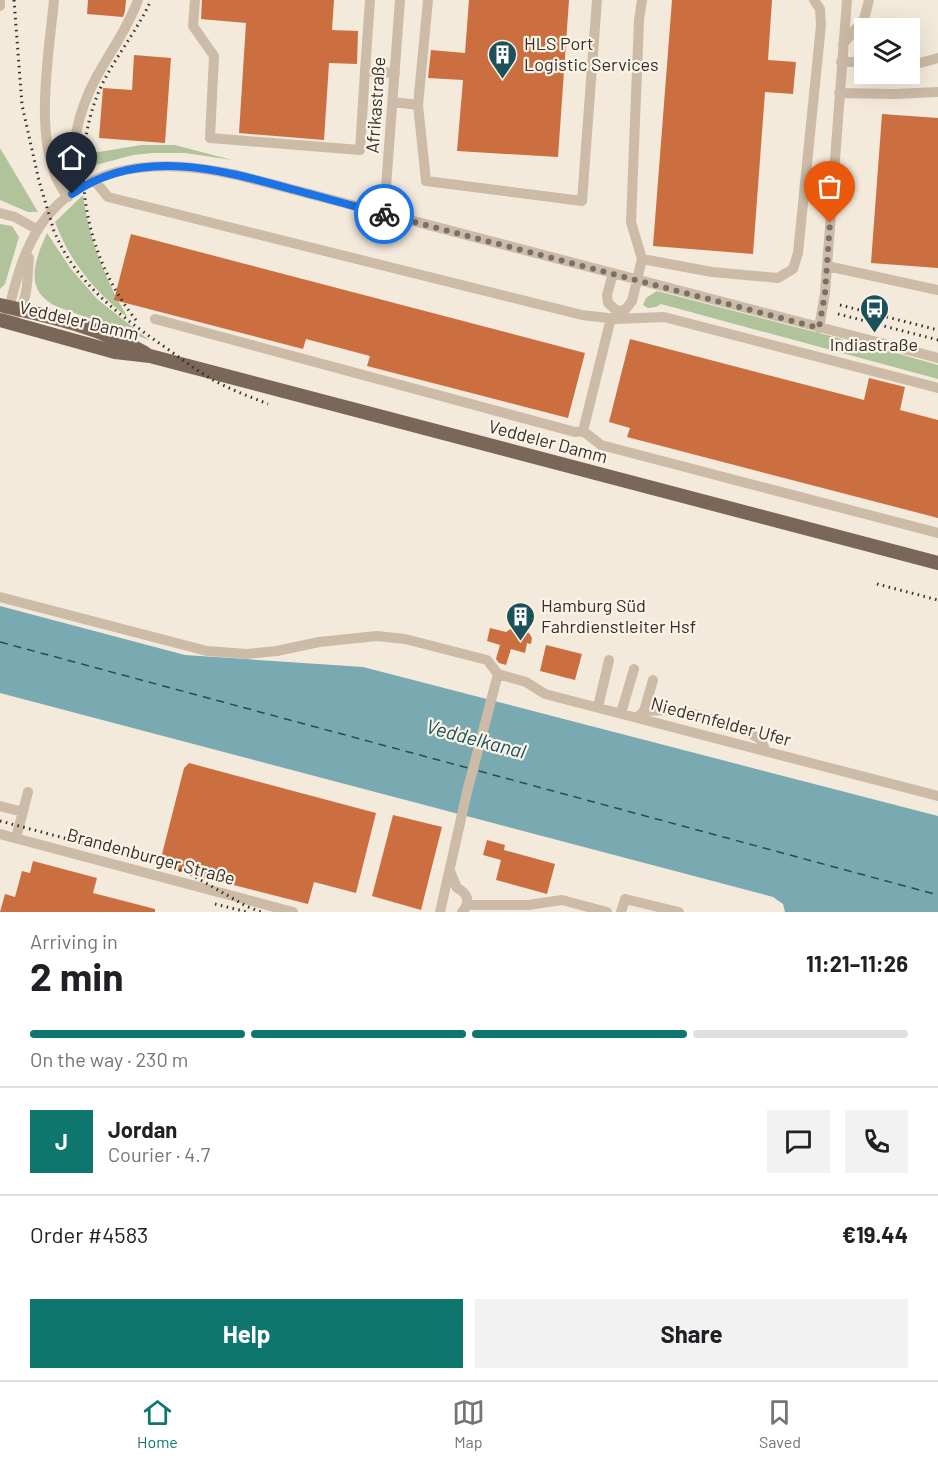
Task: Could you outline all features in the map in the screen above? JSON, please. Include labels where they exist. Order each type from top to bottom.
[{"type":"main road","name":"Veddeler Damm","points":[[10,307],[121,339],[150,356]]},
{"type":"main road","name":"Veddeler Damm","points":[[3,321],[116,352],[150,356],[938,562]]},
{"type":"street","points":[[0,0],[0,6]]},
{"type":"street","points":[[54,0],[46,90],[46,139],[56,175],[72,194]]},
{"type":"street","points":[[195,0],[193,26],[214,56],[210,138],[360,150],[370,0]]},
{"type":"street","name":"Afrikastraße","points":[[380,213],[386,187],[400,0]]},
{"type":"street","points":[[428,0],[418,105],[426,182],[582,201],[597,0]]},
{"type":"street","points":[[614,316],[631,305],[642,259],[631,222],[639,21],[642,0]]},
{"type":"street","points":[[642,259],[712,272],[778,278],[793,269],[798,253],[821,25],[820,9],[814,0]]},
{"type":"street","points":[[819,328],[825,293],[847,0]]},
{"type":"street","points":[[843,45],[864,19],[869,0]]},
{"type":"street","points":[[72,194],[80,117],[96,78],[127,26],[135,2]]},
{"type":"street","points":[[920,63],[938,58]]},
{"type":"street","points":[[841,62],[854,62]]},
{"type":"street","points":[[365,71],[395,73]]},
{"type":"street","points":[[839,93],[938,92]]},
{"type":"street","points":[[393,102],[418,105]]},
{"type":"street","points":[[3,321],[10,307],[26,287],[30,246],[38,230],[72,194],[94,180],[125,170],[162,165],[192,167],[237,175],[938,358]]},
{"type":"street","points":[[94,180],[108,197],[582,315],[664,317],[938,388]]},
{"type":"street","points":[[0,213],[15,217],[38,230]]},
{"type":"street","points":[[827,266],[938,290]]},
{"type":"street","points":[[584,431],[614,316],[607,299],[613,273]]},
{"type":"street","points":[[155,320],[575,432],[584,431],[601,444],[938,533]]},
{"type":"street","points":[[0,597],[207,651],[247,654],[338,639],[377,636],[405,639],[487,660],[498,674],[440,912]]},
{"type":"street","points":[[598,707],[609,660]]},
{"type":"street","points":[[621,713],[634,669]]},
{"type":"street","name":"Niedernfelder Ufer","points":[[498,674],[526,682],[545,694],[621,713],[640,714],[766,751],[938,796]]},
{"type":"street","points":[[653,680],[640,714],[669,710],[693,714],[742,729],[760,739],[766,751]]},
{"type":"street","points":[[16,838],[28,792]]},
{"type":"street","points":[[0,806],[23,812]]},
{"type":"street","name":"Brandenburger Straße","points":[[0,834],[293,912]]},
{"type":"street","points":[[450,870],[457,888]]},
{"type":"street","points":[[444,893],[457,888],[464,891],[468,897],[465,908],[528,905],[562,900],[607,912]]},
{"type":"street","points":[[621,912],[625,898],[679,912]]},
{"type":"green space","points":[[141,145],[175,145],[232,160],[185,153],[153,153],[133,155],[96,165],[87,174],[87,154]]},
{"type":"green space","points":[[0,148],[38,212],[28,212],[0,200]]},
{"type":"green space","points":[[83,195],[89,228],[99,259],[128,318],[104,297],[85,275],[68,251],[55,222]]},
{"type":"green space","points":[[0,224],[12,226],[19,237],[5,284],[0,289]]},
{"type":"green space","points":[[47,233],[71,269],[97,299],[149,340],[58,307],[40,293],[34,275],[38,255]]},
{"type":"green space","points":[[657,291],[842,339],[843,343],[880,351],[882,349],[938,365],[938,379],[661,304],[648,308],[643,305],[646,298]]},
{"type":"water","name":"Veddelkanal","points":[[0,606],[185,655],[363,667],[938,816],[938,912],[785,912],[783,904],[773,897],[0,693]]},
{"type":"building","points":[[88,0],[126,0],[123,17],[87,14]]},
{"type":"building","points":[[202,0],[334,0],[332,30],[358,31],[357,64],[329,63],[324,140],[239,133],[246,23],[201,19]]},
{"type":"building","name":"HLS Port Logistic Services","points":[[469,0],[569,0],[558,157],[457,151],[463,80],[428,78],[431,50],[465,53]]},
{"type":"building","points":[[672,0],[772,0],[768,60],[796,62],[793,94],[765,92],[753,254],[653,246]]},
{"type":"building","points":[[134,55],[171,58],[165,143],[99,138],[103,88],[132,90]]},
{"type":"building","points":[[882,114],[938,118],[938,268],[871,263]]},
{"type":"building","points":[[131,234],[585,353],[568,418],[367,366],[370,356],[306,339],[303,349],[114,300]]},
{"type":"building","points":[[630,339],[864,400],[869,378],[905,387],[900,410],[938,420],[938,518],[627,437],[630,428],[609,422]]},
{"type":"building","points":[[490,628],[506,632],[512,628],[529,633],[532,638],[531,644],[527,643],[525,653],[511,649],[506,665],[499,663],[496,659],[500,645],[487,641]]},
{"type":"building","points":[[546,645],[582,654],[575,680],[540,671]]},
{"type":"building","points":[[189,763],[376,813],[356,893],[314,882],[308,904],[159,866],[184,768]]},
{"type":"building","points":[[393,815],[442,827],[421,910],[372,896]]},
{"type":"building","points":[[487,840],[505,845],[504,850],[555,864],[547,894],[496,880],[501,860],[483,855]]},
{"type":"building","points":[[33,861],[97,878],[93,893],[155,909],[155,912],[0,912],[5,894],[15,897],[22,871],[30,873]]},
{"type":"ferry route","points":[[0,642],[468,768]]},
{"type":"ferry route","points":[[479,771],[938,895]]},
{"type":"railway","points":[[14,0],[22,105],[39,181],[54,231],[73,265],[97,294],[140,330],[209,378],[268,404]]},
{"type":"railway","points":[[136,320],[119,296],[94,242],[87,213],[84,154],[88,124],[97,96],[151,0]]},
{"type":"railway","points":[[840,305],[938,330]]},
{"type":"railway","points":[[838,314],[938,340]]},
{"type":"railway","points":[[877,584],[938,600]]},
{"type":"railway","points":[[0,821],[162,864],[190,874],[261,912]]},
{"type":"railway","points":[[215,904],[247,912]]},
{"type":"way so far","points":[[384,214],[819,328],[825,293],[830,223]]},
{"type":"place","name":"HLS Port Logistic Services","points":[[503,80]]},
{"type":"place","name":"Indiastraße","points":[[874,334]]},
{"type":"place","name":"Hamburg Süd Fahrdienstleiter Hsf","points":[[520,642]]},
{"type":"route","points":[[72,194],[90,182],[116,172],[143,166],[171,165],[217,170],[252,178],[384,214]]}]
